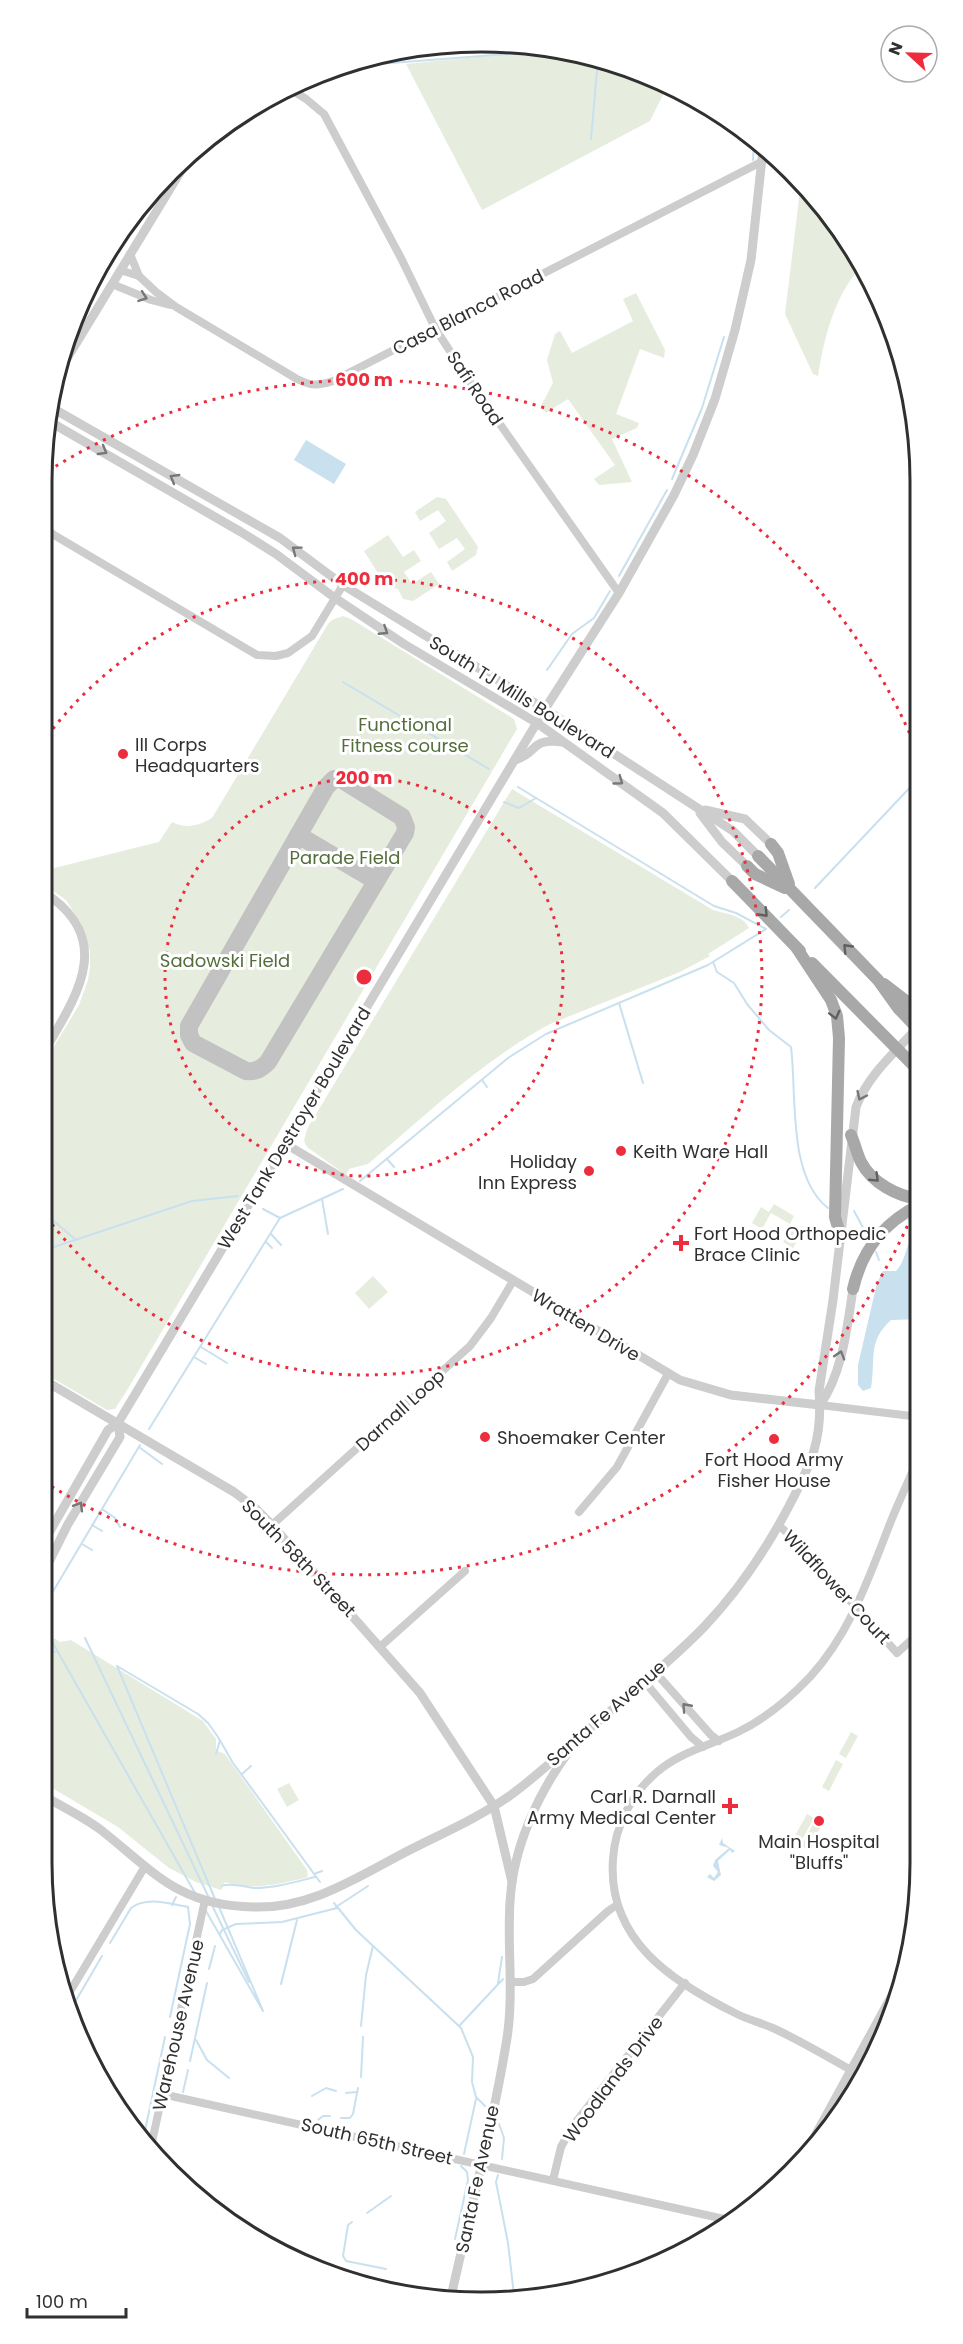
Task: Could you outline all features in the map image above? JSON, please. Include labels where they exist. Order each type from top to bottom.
[{"type":"main road","points":[[759,855],[878,980],[898,1008],[910,1019]]},
{"type":"main road","name":"South TJ Mills Boulevard","points":[[732,880],[910,1062]]},
{"type":"main road","points":[[796,947],[831,1000],[837,1016],[839,1038],[835,1217],[840,1238]]},
{"type":"main road","points":[[878,980],[910,1003]]},
{"type":"main road","points":[[851,1135],[861,1162],[871,1176],[886,1188],[910,1197]]},
{"type":"main road","points":[[853,1289],[864,1255],[879,1234],[894,1220],[910,1210]]},
{"type":"street","name":"Safi Road","points":[[298,94],[324,114],[401,258],[435,328],[466,376],[619,593]]},
{"type":"street","name":"Casa Blanca Road","points":[[130,254],[140,276],[176,307],[297,379],[314,386],[333,381],[763,161]]},
{"type":"street","name":"West Tank Destroyer Boulevard","points":[[52,1528],[108,1430],[118,1423],[514,760],[619,593],[674,495],[693,455],[718,389],[735,330],[751,260],[763,161]]},
{"type":"street","points":[[74,346],[173,183]]},
{"type":"street","name":"Casa Blanca Road","points":[[120,270],[140,276]]},
{"type":"street","name":"Casa Blanca Road","points":[[112,284],[151,300],[176,307]]},
{"type":"street","name":"South TJ Mills Boulevard","points":[[58,412],[280,538],[343,585],[545,709],[733,831],[759,855]]},
{"type":"street","name":"South TJ Mills Boulevard","points":[[56,425],[241,532],[404,644],[537,723],[663,813],[732,880]]},
{"type":"street","points":[[52,534],[256,655],[288,653],[305,642],[312,636],[343,585]]},
{"type":"street","points":[[514,760],[525,757],[536,744],[541,742],[566,743]]},
{"type":"street","points":[[696,808],[745,819],[759,855]]},
{"type":"street","points":[[696,808],[722,842],[759,855]]},
{"type":"street","points":[[52,900],[70,915],[78,928],[84,961],[78,993],[52,1037]]},
{"type":"street","name":"Santa Fe Avenue","points":[[52,1801],[99,1829],[144,1868],[171,1887],[206,1900],[232,1906],[254,1908],[291,1905],[315,1898],[494,1806],[520,1787],[644,1682],[704,1627],[723,1606],[779,1526],[812,1461],[816,1446],[819,1391],[835,1287],[856,1107],[862,1092],[884,1063],[910,1037]]},
{"type":"street","name":"Wratten Drive","points":[[284,1143],[668,1374],[713,1391],[910,1416]]},
{"type":"street","name":"Darnall Loop","points":[[272,1526],[470,1346],[491,1318],[513,1281]]},
{"type":"street","points":[[820,1405],[830,1391],[845,1338],[853,1289]]},
{"type":"street","points":[[579,1512],[617,1467],[668,1374]]},
{"type":"street","name":"South 58th Street","points":[[52,1385],[234,1492],[255,1508],[272,1526],[381,1646],[420,1693],[494,1806],[512,1882]]},
{"type":"street","name":"West Tank Destroyer Boulevard","points":[[52,1556],[68,1524],[120,1437],[118,1423]]},
{"type":"street","points":[[851,2070],[783,2033],[729,2010],[685,1983],[647,1955],[630,1933],[617,1905],[612,1879],[614,1851],[627,1810],[645,1784],[658,1771],[679,1757],[719,1741],[759,1720],[794,1693],[832,1650],[857,1608],[910,1477]]},
{"type":"street","name":"Wildflower Court","points":[[779,1526],[795,1538],[897,1653],[910,1641]]},
{"type":"street","points":[[381,1646],[465,1571]]},
{"type":"street","points":[[655,1672],[719,1741]]},
{"type":"street","points":[[644,1682],[691,1737],[703,1747]]},
{"type":"street","points":[[512,1882],[521,1846],[539,1800],[557,1768],[581,1735]]},
{"type":"street","points":[[72,1989],[144,1868]]},
{"type":"street","name":"Santa Fe Avenue","points":[[452,2291],[507,2037],[511,1982],[509,1915],[512,1882]]},
{"type":"street","name":"Warehouse Avenue","points":[[153,2138],[206,1900]]},
{"type":"street","points":[[511,1982],[524,1982],[533,1978],[617,1905]]},
{"type":"street","name":"Woodlands Drive","points":[[553,2180],[561,2147],[572,2127],[685,1983]]},
{"type":"street","points":[[819,2128],[886,2006]]},
{"type":"street","name":"South 65th Street","points":[[162,2094],[721,2218]]},
{"type":"green space","points":[[512,53],[537,56],[593,67],[664,94],[650,121],[482,210],[406,64]]},
{"type":"green space","points":[[800,194],[822,220],[856,273],[837,305],[823,347],[818,376],[813,374],[785,314]]},
{"type":"green space","points":[[636,293],[665,350],[664,358],[640,349],[616,414],[639,423],[637,428],[612,439],[632,482],[599,485],[594,479],[615,465],[568,399],[546,413],[541,406],[553,383],[547,360],[555,334],[560,331],[572,353],[633,321],[623,299]]},
{"type":"green space","points":[[437,497],[446,499],[478,547],[476,555],[452,571],[447,562],[465,549],[457,538],[439,549],[429,533],[446,521],[438,510],[420,521],[415,512]]},
{"type":"green space","points":[[388,535],[403,557],[414,550],[421,561],[404,572],[412,584],[431,572],[439,584],[413,601],[403,599],[398,589],[380,586],[381,578],[364,551]]},
{"type":"green space","name":"Sadowski Field","points":[[343,616],[351,619],[514,719],[517,729],[126,1392],[115,1409],[107,1410],[52,1378],[52,1050],[79,1005],[88,980],[90,951],[80,922],[66,900],[52,890],[52,869],[159,842],[172,822],[192,826],[212,818],[332,620]]},
{"type":"green space","points":[[512,789],[713,910],[743,920],[749,928],[708,954],[710,956],[680,972],[550,1024],[525,1038],[478,1071],[368,1164],[349,1169],[346,1175],[307,1147],[304,1141],[307,1129]]},
{"type":"green space","points":[[774,1204],[794,1216],[790,1224],[771,1213],[762,1229],[752,1223],[761,1207],[769,1212]]},
{"type":"green space","points":[[794,1225],[803,1230],[793,1248],[783,1242]]},
{"type":"green space","points":[[373,1276],[388,1292],[369,1309],[355,1293]]},
{"type":"green space","points":[[54,1638],[60,1642],[71,1640],[203,1721],[216,1739],[216,1750],[225,1754],[307,1870],[308,1877],[256,1886],[225,1882],[221,1890],[196,1882],[169,1868],[118,1827],[52,1788],[52,1642]]},
{"type":"green space","points":[[851,1732],[858,1736],[846,1758],[839,1754]]},
{"type":"green space","points":[[836,1760],[843,1764],[829,1791],[822,1787]]},
{"type":"green space","points":[[289,1783],[299,1800],[287,1807],[277,1789]]},
{"type":"green space","points":[[807,1814],[814,1818],[799,1845],[792,1841]]},
{"type":"green space","points":[[816,1819],[823,1823],[808,1850],[801,1846]]},
{"type":"water","points":[[306,440],[346,464],[334,484],[294,460]]},
{"type":"water","points":[[910,1242],[910,1319],[891,1320],[883,1328],[875,1343],[871,1388],[863,1391],[858,1385],[858,1365],[877,1283],[883,1271],[896,1271],[903,1261]]},
{"type":"water","points":[[722,1838],[723,1843],[735,1851],[732,1853],[730,1850],[718,1861],[721,1875],[714,1881],[707,1877],[710,1874],[714,1878],[718,1872],[713,1866],[715,1860],[729,1848],[719,1845]]},
{"type":"waterway","points":[[387,63],[514,53]]},
{"type":"waterway","points":[[591,139],[597,68]]},
{"type":"waterway","points":[[753,160],[754,150]]},
{"type":"waterway","points":[[672,479],[702,408],[724,337]]},
{"type":"waterway","points":[[619,576],[667,490]]},
{"type":"waterway","points":[[547,670],[572,634],[594,618],[610,591]]},
{"type":"waterway","points":[[343,682],[489,769]]},
{"type":"waterway","points":[[360,1181],[508,1058],[546,1034],[708,965],[766,929],[736,913],[714,906],[518,787]]},
{"type":"waterway","points":[[815,888],[910,787]]},
{"type":"waterway","points":[[504,802],[519,808],[536,798]]},
{"type":"waterway","points":[[781,917],[789,910]]},
{"type":"waterway","points":[[713,962],[717,972],[734,983],[747,1004],[769,1030],[791,1047],[796,1133],[800,1155],[806,1176],[815,1194],[828,1208]]},
{"type":"waterway","points":[[619,1003],[643,1083]]},
{"type":"waterway","points":[[482,1080],[487,1087]]},
{"type":"waterway","points":[[387,1159],[394,1167]]},
{"type":"waterway","points":[[149,1429],[280,1218],[343,1189]]},
{"type":"waterway","points":[[52,1248],[192,1201],[238,1196]]},
{"type":"waterway","points":[[322,1199],[328,1234]]},
{"type":"waterway","points":[[263,1209],[280,1218]]},
{"type":"waterway","points":[[854,1211],[867,1235]]},
{"type":"waterway","points":[[52,1220],[76,1240]]},
{"type":"waterway","points":[[271,1234],[281,1245]]},
{"type":"waterway","points":[[266,1242],[272,1248]]},
{"type":"waterway","points":[[876,1252],[879,1260]]},
{"type":"waterway","points":[[201,1347],[227,1363]]},
{"type":"waterway","points":[[194,1357],[206,1364]]},
{"type":"waterway","points":[[52,1593],[140,1445]]},
{"type":"waterway","points":[[139,1447],[162,1464]]},
{"type":"waterway","points":[[102,1509],[115,1518],[120,1527]]},
{"type":"waterway","points":[[92,1525],[102,1531]]},
{"type":"waterway","points":[[82,1544],[92,1550]]},
{"type":"waterway","points":[[85,1638],[209,1898]]},
{"type":"waterway","points":[[52,1642],[195,1893]]},
{"type":"waterway","points":[[215,1899],[117,1666],[198,1714],[208,1723],[233,1763],[320,1882]]},
{"type":"waterway","points":[[216,1754],[220,1740]]},
{"type":"waterway","points":[[242,1774],[251,1766]]},
{"type":"waterway","points":[[314,1874],[322,1871]]},
{"type":"waterway","points":[[222,1886],[229,1884],[254,1888],[270,1887],[315,1877]]},
{"type":"waterway","points":[[336,1907],[368,1886]]},
{"type":"waterway","points":[[172,1905],[176,1897]]},
{"type":"waterway","points":[[110,1943],[131,1908],[137,1904],[159,1902],[188,1907]]},
{"type":"waterway","points":[[334,1903],[356,1930],[461,2028],[473,2057],[472,2082],[476,2097],[485,2106]]},
{"type":"waterway","points":[[212,1905],[249,1982]]},
{"type":"waterway","points":[[170,2017],[190,1924],[188,1907]]},
{"type":"waterway","points":[[206,1911],[263,2011],[219,1907]]},
{"type":"waterway","points":[[220,1934],[222,1930],[236,1924],[282,1922],[337,1908]]},
{"type":"waterway","points":[[281,1984],[297,1920]]},
{"type":"waterway","points":[[209,1969],[215,1946]]},
{"type":"waterway","points":[[361,2026],[366,1975],[373,1946]]},
{"type":"waterway","points":[[75,2001],[102,1956]]},
{"type":"waterway","points":[[498,1983],[502,1957]]},
{"type":"waterway","points":[[460,2025],[503,1979]]},
{"type":"waterway","points":[[190,2061],[207,1983]]},
{"type":"waterway","points":[[145,2129],[165,2037]]},
{"type":"waterway","points":[[361,2077],[363,2037]]},
{"type":"waterway","points":[[196,2040],[207,2060],[229,2078]]},
{"type":"waterway","points":[[183,2092],[188,2070]]},
{"type":"waterway","points":[[312,2096],[326,2088],[336,2091]]},
{"type":"waterway","points":[[341,2118],[350,2118],[353,2114],[358,2088]]},
{"type":"waterway","points":[[346,2093],[357,2092]]},
{"type":"waterway","points":[[464,2154],[476,2099]]},
{"type":"waterway","points":[[318,2120],[323,2116],[330,2116]]},
{"type":"waterway","points":[[499,2124],[504,2138],[502,2159]]},
{"type":"waterway","points":[[455,2239],[468,2180],[467,2172],[461,2166]]},
{"type":"waterway","points":[[498,2175],[496,2182],[508,2243],[513,2291]]},
{"type":"waterway","points":[[367,2213],[391,2196]]},
{"type":"waterway","points":[[352,2222],[348,2225],[343,2256],[346,2261],[386,2269]]},
{"type":"taxiway","points":[[334,779],[341,779],[402,817],[406,827],[405,833],[268,1062],[258,1070],[246,1071],[193,1043],[189,1035],[189,1026],[326,787],[334,779]]},
{"type":"taxiway","points":[[298,835],[376,881]]},
{"type":"place","name":"III Corps Headquarters","points":[[123,754]]},
{"type":"place","name":"Keith Ware Hall","points":[[621,1151]]},
{"type":"place","name":"Holiday Inn Express","points":[[589,1171]]},
{"type":"place","name":"Fort Hood Orthopedic Brace Clinic","points":[[681,1243]]},
{"type":"place","name":"Shoemaker Center","points":[[485,1437]]},
{"type":"place","name":"Fort Hood Army Fisher House","points":[[774,1439]]},
{"type":"place","name":"Carl R. Darnall Army Medical Center","points":[[730,1806]]},
{"type":"place","name":"Main Hospital \"Bluffs\"","points":[[819,1821]]},
{"type":"park label","name":"Functional Fitness course","points":[[405,734]]},
{"type":"park label","name":"Parade Field","points":[[345,857]]}]
